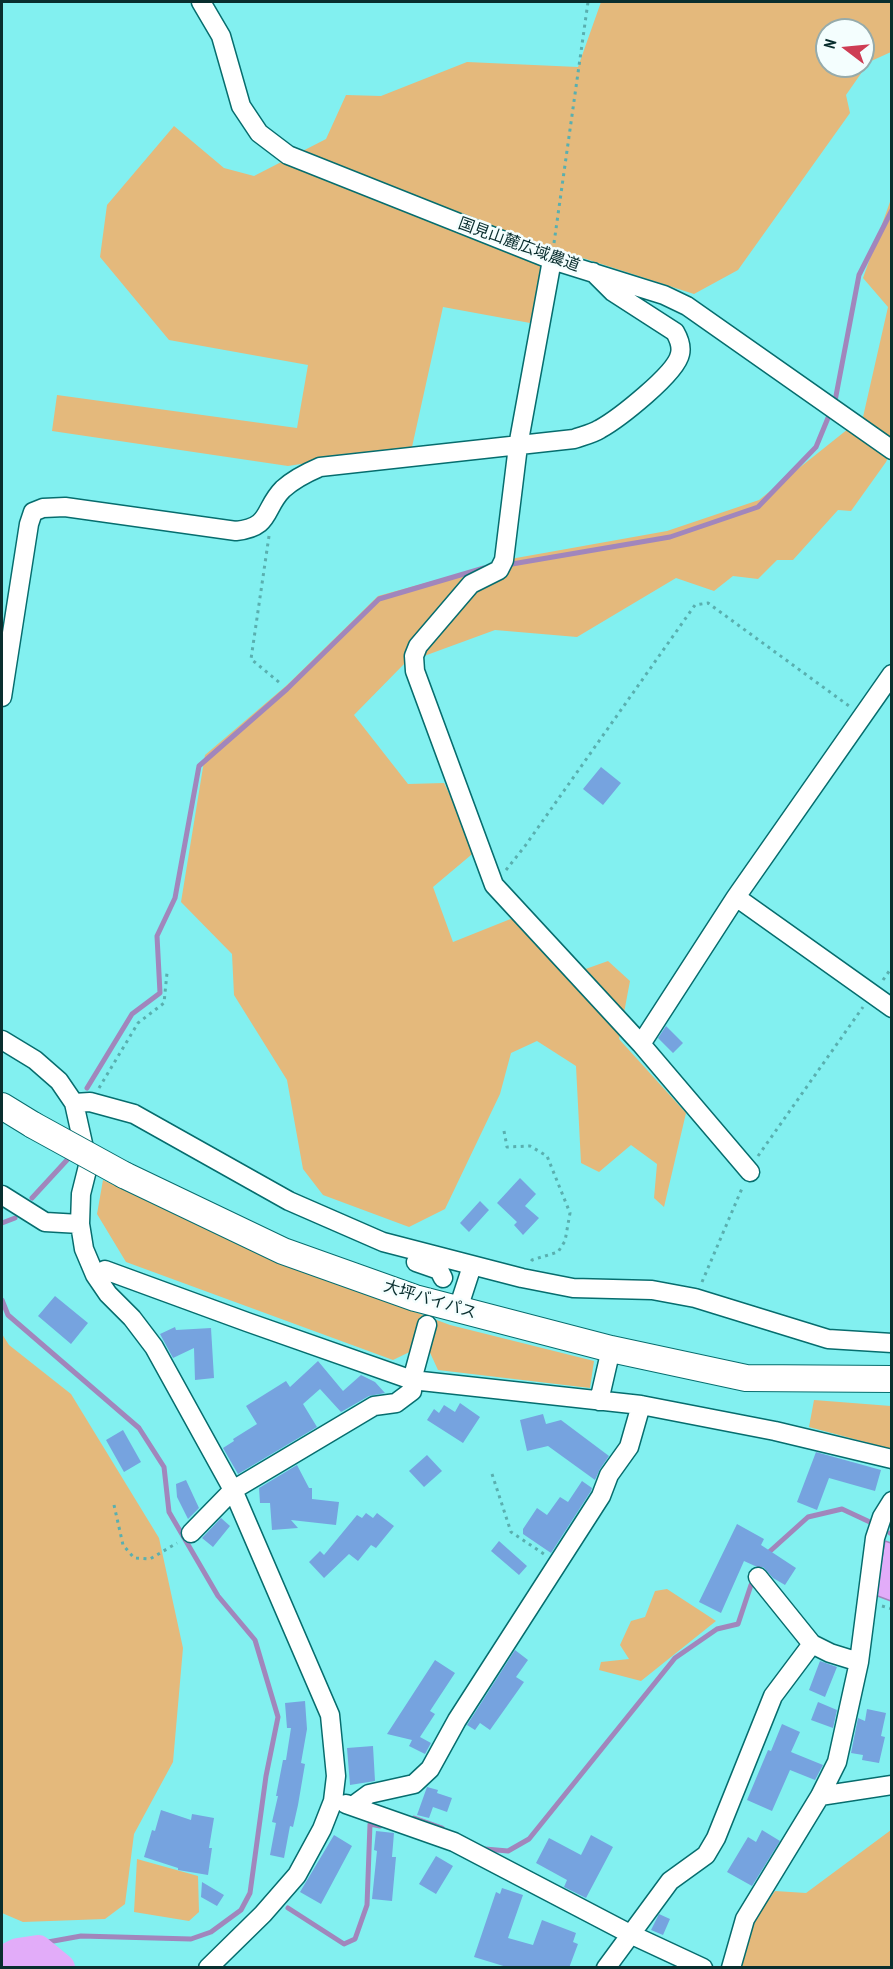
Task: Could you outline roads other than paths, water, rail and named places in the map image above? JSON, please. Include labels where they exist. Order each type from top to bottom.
[{"type":"highway","name":"大坪バイパス","points":[[2,1106],[124,1175],[283,1251],[415,1298],[611,1349],[746,1377],[891,1379]]},
{"type":"highway","points":[[746,1377],[891,1391]]},
{"type":"street","name":"国見山麓広域農道","points":[[201,2],[221,36],[241,106],[259,133],[288,155],[552,260],[664,295],[687,306],[891,450]]},
{"type":"street","points":[[552,260],[518,446],[504,560],[499,570],[471,584],[418,646],[414,656],[415,671],[494,885],[641,1044],[750,1172]]},
{"type":"street","points":[[2,697],[29,524],[33,512],[43,508],[65,507],[236,531],[250,529],[261,522],[281,491],[299,476],[320,467],[574,439],[598,430],[625,413],[674,368],[680,355],[680,342],[675,332],[613,292],[593,272]]},
{"type":"street","points":[[641,1044],[736,897],[891,674]]},
{"type":"street","points":[[736,897],[891,1008]]},
{"type":"street","points":[[2,1040],[34,1060],[82,1103],[134,1114],[289,1201],[383,1242],[472,1266],[573,1288],[652,1290],[695,1298],[828,1339],[891,1343]]},
{"type":"street","points":[[82,1103],[88,1166],[81,1194],[80,1224],[84,1249],[95,1275],[108,1294],[132,1318],[154,1347],[233,1490],[330,1715],[336,1776],[333,1801],[322,1829],[297,1875],[263,1914],[208,1968]]},
{"type":"street","points":[[2,1195],[45,1222],[80,1224]]},
{"type":"street","points":[[383,1242],[387,1252],[439,1270],[443,1278]]},
{"type":"street","points":[[458,1309],[472,1266]]},
{"type":"street","points":[[95,1275],[105,1270],[412,1380],[640,1405],[775,1431],[891,1459]]},
{"type":"street","points":[[191,1533],[233,1490],[374,1406],[396,1403],[412,1391],[412,1380],[427,1325]]},
{"type":"street","points":[[599,1401],[611,1349]]},
{"type":"street","points":[[354,1805],[369,1794],[414,1784],[430,1769],[457,1720],[601,1496],[609,1475],[629,1447],[640,1405]]},
{"type":"street","points":[[732,1968],[745,1919],[820,1796],[837,1762],[859,1662],[875,1538],[882,1517],[891,1501]]},
{"type":"street","points":[[758,1576],[812,1644],[830,1653],[859,1662]]},
{"type":"street","points":[[606,1968],[670,1881],[706,1854],[716,1839],[773,1696],[812,1644]]},
{"type":"street","points":[[820,1796],[891,1785]]},
{"type":"street","points":[[333,1801],[354,1805],[454,1842],[630,1934],[703,1968]]},
{"type":"waterway","points":[[512,564],[670,537],[758,507],[816,447],[835,401],[859,275],[892,210]]},
{"type":"waterway","points":[[87,1088],[132,1014],[160,993],[157,936],[175,898],[199,766],[287,689],[379,599],[484,568]]},
{"type":"waterway","points":[[32,1198],[67,1160],[68,1153]]},
{"type":"waterway","points":[[2,1223],[15,1218]]},
{"type":"waterway","points":[[2,1300],[8,1315],[139,1428],[164,1467],[169,1512],[218,1596],[255,1640],[278,1717],[266,1776],[250,1893],[241,1910],[211,1932],[191,1939],[81,1936],[48,1942],[38,1950]]},
{"type":"waterway","points":[[759,1567],[768,1553],[808,1517],[842,1509],[872,1523]]},
{"type":"waterway","points":[[485,1849],[508,1851],[529,1839],[675,1658],[717,1629],[738,1624],[751,1585]]},
{"type":"waterway","points":[[414,1818],[442,1828]]},
{"type":"waterway","points":[[288,1908],[344,1944],[355,1939],[367,1905],[370,1824],[380,1826]]},
{"type":"waterway","points":[[2,1961],[18,1953],[38,1950],[60,1968]]}]
